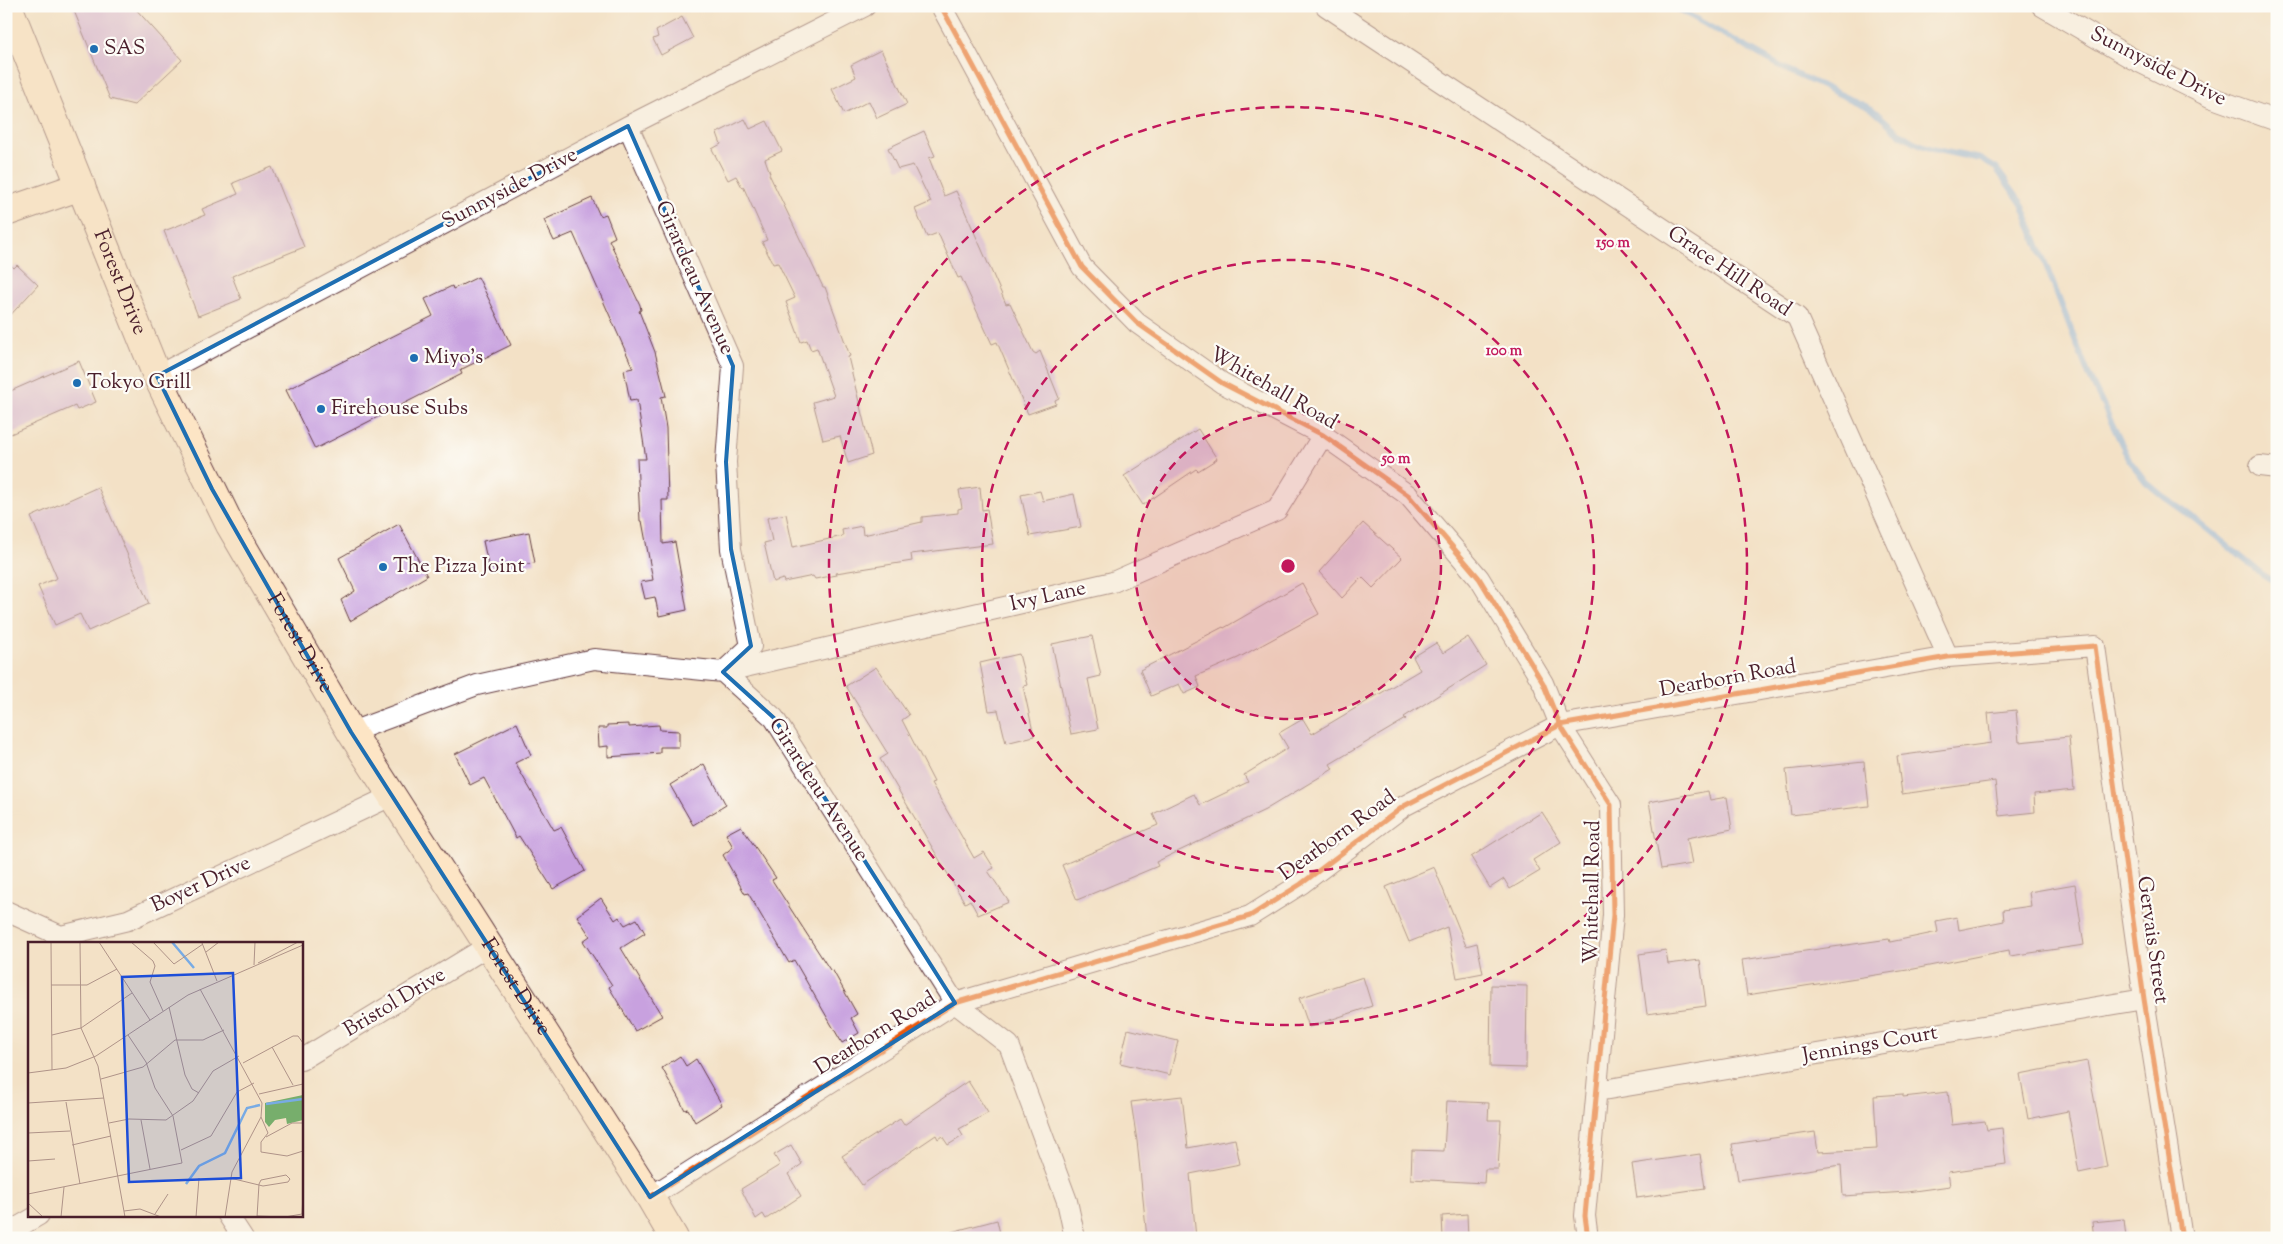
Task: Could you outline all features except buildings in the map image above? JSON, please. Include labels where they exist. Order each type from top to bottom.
[{"type":"main road","name":"Forest Drive","points":[[8,6],[157,376],[230,525],[351,732],[650,1197],[674,1238]]},
{"type":"main road","points":[[6,212],[81,186]]},
{"type":"street","name":"Sunnyside Drive","points":[[157,376],[628,126],[865,6]]},
{"type":"street","name":"Whitehall Road","points":[[941,6],[1082,267],[1137,323],[1214,377],[1323,435],[1408,495],[1479,578],[1543,684],[1560,725],[1611,805],[1613,915],[1586,1216],[1588,1238]]},
{"type":"street","name":"Grace Hill Road","points":[[1326,6],[1797,316],[1948,658]]},
{"type":"street","name":"Sunnyside Drive","points":[[2042,6],[2133,59],[2202,93],[2277,121]]},
{"type":"street","name":"Girardeau Avenue","points":[[628,126],[733,366],[726,462],[730,549],[751,646],[723,672],[774,718],[956,1003],[1009,1045],[1067,1200],[1075,1238]]},
{"type":"street","name":"Ivy Lane","points":[[351,732],[477,685],[594,659],[723,672],[1113,582],[1277,510],[1323,435]]},
{"type":"street","name":"Dearborn Road","points":[[650,1197],[956,1003],[1250,916],[1301,884],[1404,806],[1560,725],[1948,658],[2095,646]]},
{"type":"street","name":"Gervais Street","points":[[2095,646],[2144,999],[2182,1238]]},
{"type":"street","name":"Boyer Drive","points":[[6,911],[61,936],[128,920],[391,796]]},
{"type":"street","name":"Bristol Drive","points":[[302,1059],[488,946]]},
{"type":"street","name":"Jennings Court","points":[[1597,1091],[2144,999]]},
{"type":"street","points":[[6,1234],[37,1216]]},
{"type":"street","points":[[229,1216],[243,1238]]},
{"type":"highlighted area","points":[[628,126],[733,366],[726,462],[731,549],[751,646],[723,672],[774,718],[955,1003],[650,1197],[351,732],[212,489],[157,376]]},
{"type":"waterway","points":[[1673,6],[1789,71],[1872,109],[1899,133],[1914,142],[1932,149],[1980,159],[1996,168],[2022,204],[2090,378],[2130,461],[2146,482],[2164,497],[2191,516],[2262,574],[2277,583]]},
{"type":"cycle path","points":[[941,6],[1082,267],[1137,323],[1222,383],[1323,435],[1408,495],[1479,578],[1543,683],[1560,725],[1611,805],[1613,915],[1585,1216],[1588,1238]]},
{"type":"cycle path","points":[[650,1197],[955,1003],[1250,916],[1301,884],[1404,806],[1560,725],[1948,657],[2095,646],[2144,999],[2182,1238]]},
{"type":"place","name":"SAS","points":[[94,49]]},
{"type":"place","name":"Miyo's","points":[[414,358]]},
{"type":"place","name":"Tokyo Grill","points":[[77,383]]},
{"type":"place","name":"Firehouse Subs","points":[[321,409]]},
{"type":"place","name":"The Pizza Joint","points":[[383,567]]}]
